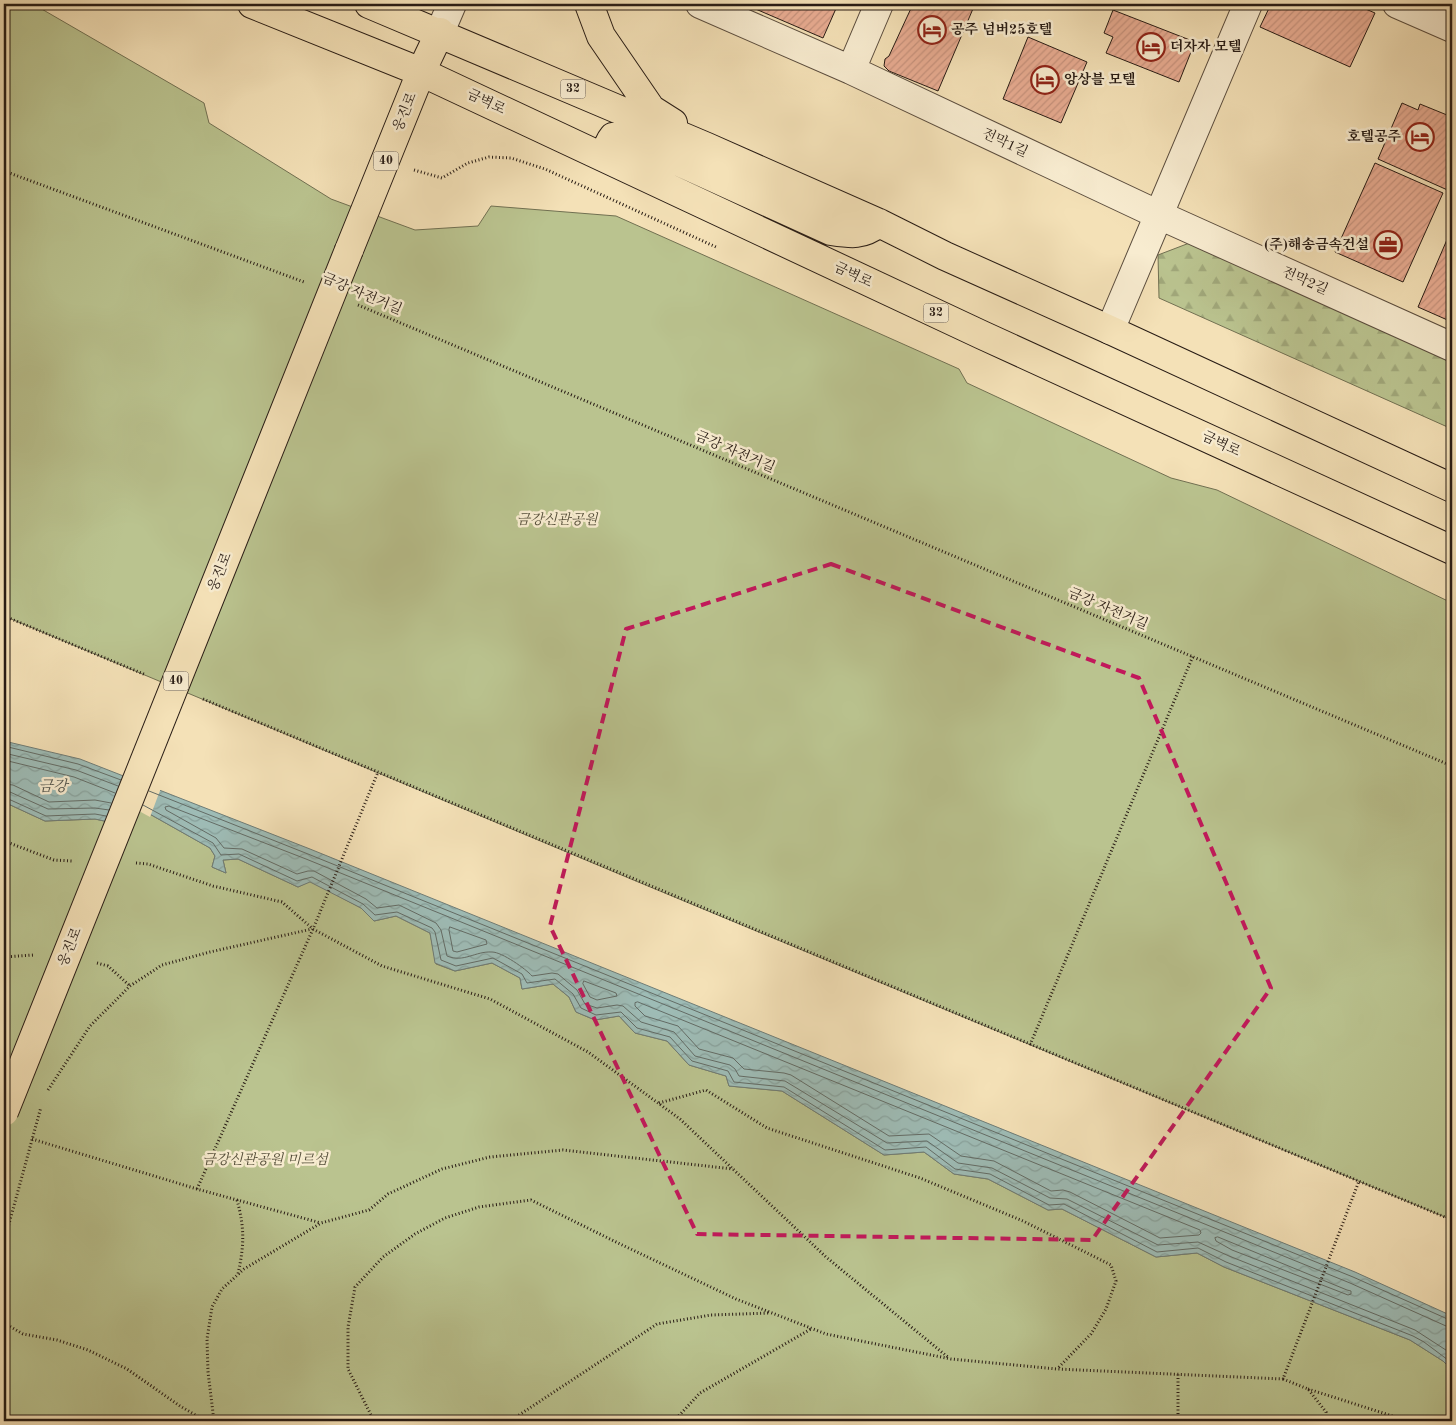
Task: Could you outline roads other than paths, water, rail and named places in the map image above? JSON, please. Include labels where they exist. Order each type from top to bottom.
[{"type":"main road","name":"금벽로","points":[[252,4],[422,72],[982,335],[1452,550]]},
{"type":"main road","name":"32","points":[[369,4],[440,32],[879,223],[946,256],[1452,488]]},
{"type":"main road","points":[[589,4],[601,36],[652,109],[707,147]]},
{"type":"main road","name":"웅진로","points":[[4,1112],[349,250],[440,32]]},
{"type":"main road","points":[[618,164],[610,155],[608,142],[613,137],[622,136],[831,231],[852,234],[869,230],[879,223]]},
{"type":"street","points":[[440,32],[452,4]]},
{"type":"street","name":"전막1길","points":[[700,4],[851,70],[1158,215]]},
{"type":"street","points":[[851,70],[879,4]]},
{"type":"street","points":[[1110,330],[1248,4]]},
{"type":"street","points":[[1397,4],[1452,28]]},
{"type":"street","name":"전막2길","points":[[1158,215],[1452,347]]},
{"type":"water","name":"금강","points":[[4,741],[80,759],[310,849],[1355,1272],[1452,1316],[1452,1370],[1443,1361],[1410,1340],[1224,1267],[1197,1253],[1156,1257],[1062,1209],[1048,1210],[988,1179],[954,1174],[924,1152],[884,1155],[782,1091],[729,1086],[726,1076],[689,1065],[667,1041],[635,1033],[619,1016],[595,1020],[576,1012],[569,997],[553,984],[522,989],[520,978],[492,963],[455,971],[435,963],[430,933],[396,916],[374,921],[361,908],[310,882],[298,887],[238,859],[223,860],[226,873],[212,867],[215,856],[210,848],[139,808],[118,824],[95,819],[45,821],[4,802]]},
{"type":"place","name":"공주 넘버25호텔","points":[[932,30]]},
{"type":"place","name":"더자자 모텔","points":[[1151,47]]},
{"type":"place","name":"앙상블 모텔","points":[[1045,80]]},
{"type":"place","name":"호텔공주","points":[[1420,137]]},
{"type":"place","name":"(주)해송금속건설","points":[[1388,245]]},
{"type":"park label","name":"금강신관공원","points":[[557,520]]},
{"type":"park label","name":"금강신관공원 미르섬","points":[[265,1160]]}]
